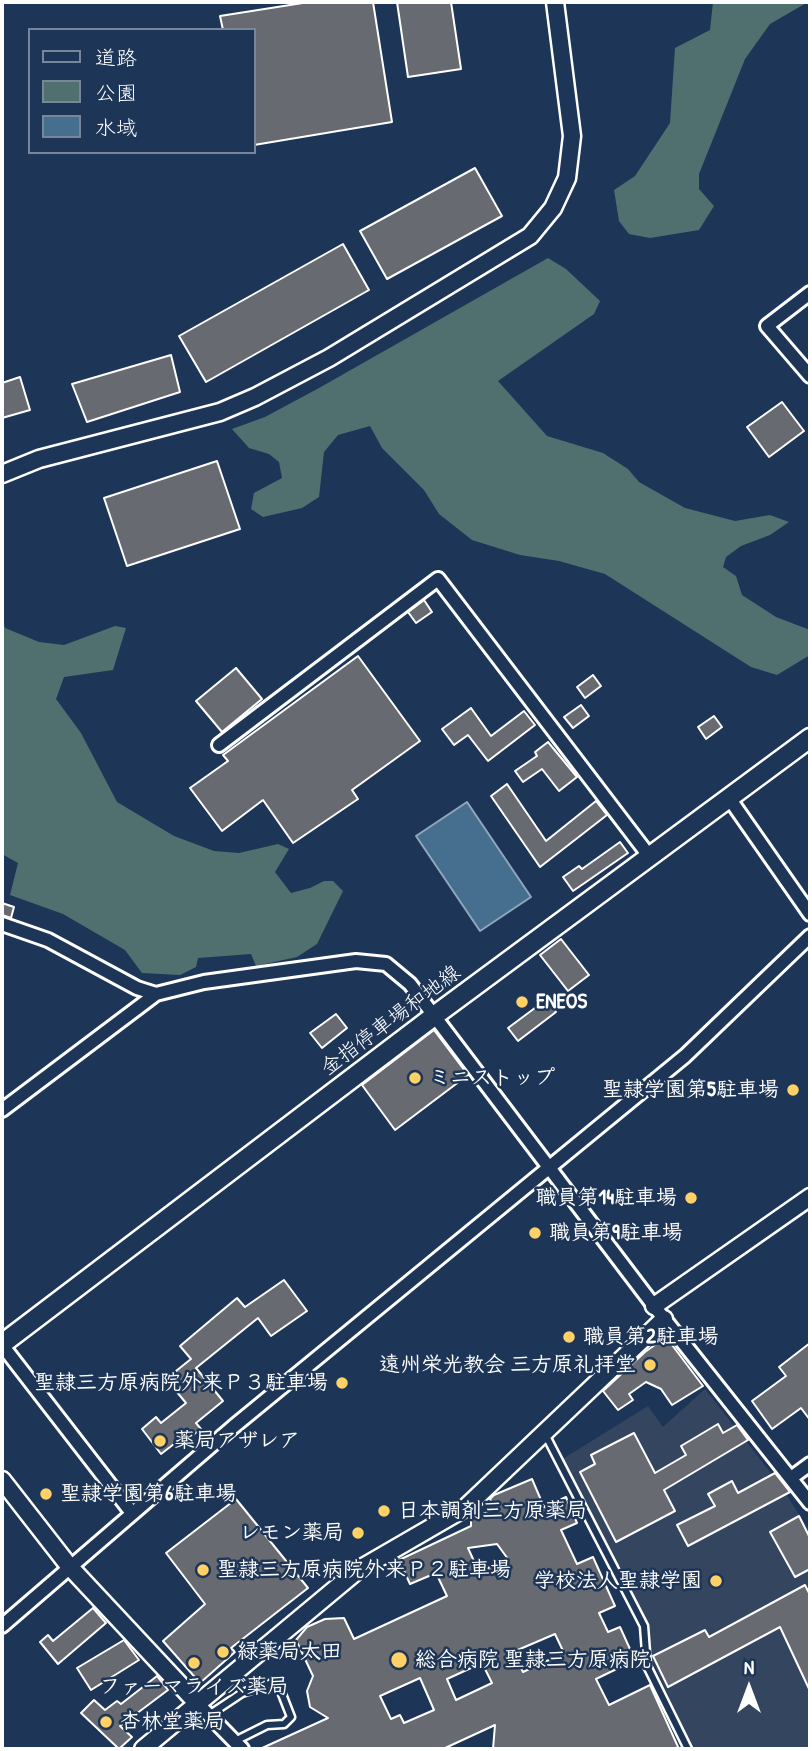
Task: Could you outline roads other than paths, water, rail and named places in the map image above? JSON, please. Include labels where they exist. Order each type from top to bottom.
[{"type":"main road","name":"金指停車場和地線","points":[[2,1345],[434,1016],[810,738]]},
{"type":"street","points":[[2,474],[39,459],[220,411],[255,397],[329,358],[530,236],[553,208],[567,178],[572,136],[555,2]]},
{"type":"street","points":[[810,293],[767,326],[810,376]]},
{"type":"street","points":[[219,745],[438,579],[650,857]]},
{"type":"street","points":[[729,798],[810,914]]},
{"type":"street","points":[[2,924],[48,940],[137,988],[156,994]]},
{"type":"street","points":[[2,1626],[132,1513],[548,1166],[685,1056],[810,936]]},
{"type":"street","points":[[2,1110],[156,994],[204,982],[356,961],[386,964],[410,984],[659,1313],[810,1503]]},
{"type":"street","points":[[144,1749],[358,1570],[465,1508],[544,1433],[659,1313],[810,1197]]},
{"type":"street","points":[[2,1345],[132,1513]]},
{"type":"street","points":[[791,1478],[810,1464]]},
{"type":"street","points":[[2,1479],[69,1566],[238,1745]]},
{"type":"lane","points":[[544,1433],[645,1626],[647,1666],[688,1749]]},
{"type":"lane","points":[[209,1715],[242,1693],[269,1684],[279,1689],[291,1717],[284,1724],[267,1725],[238,1745]]},
{"type":"water","points":[[467,802],[531,897],[480,931],[416,836]]},
{"type":"place","name":"ENEOS","points":[[522,1002]]},
{"type":"place","name":"ミニストップ","points":[[415,1078]]},
{"type":"place","name":"聖隷学園第5駐車場","points":[[793,1090]]},
{"type":"place","name":"職員第14駐車場","points":[[691,1198]]},
{"type":"place","name":"職員第9駐車場","points":[[535,1233]]},
{"type":"place","name":"職員第2駐車場","points":[[569,1337]]},
{"type":"place","name":"遠州栄光教会 三方原礼拝堂","points":[[650,1365]]},
{"type":"place","name":"聖隷三方原病院外来Ｐ３駐車場","points":[[342,1383]]},
{"type":"place","name":"薬局アザレア","points":[[160,1441]]},
{"type":"place","name":"聖隷学園第6駐車場","points":[[46,1494]]},
{"type":"place","name":"日本調剤三方原薬局","points":[[384,1511]]},
{"type":"place","name":"レモン薬局","points":[[358,1533]]},
{"type":"place","name":"聖隷三方原病院外来Ｐ２駐車場","points":[[203,1570]]},
{"type":"place","name":"学校法人聖隷学園","points":[[716,1581]]},
{"type":"place","name":"緑薬局太田","points":[[223,1652]]},
{"type":"place","name":"総合病院 聖隷三方原病院","points":[[399,1660]]},
{"type":"place","name":"ファーマライズ薬局","points":[[194,1663]]},
{"type":"place","name":"杏林堂薬局","points":[[106,1722]]}]
